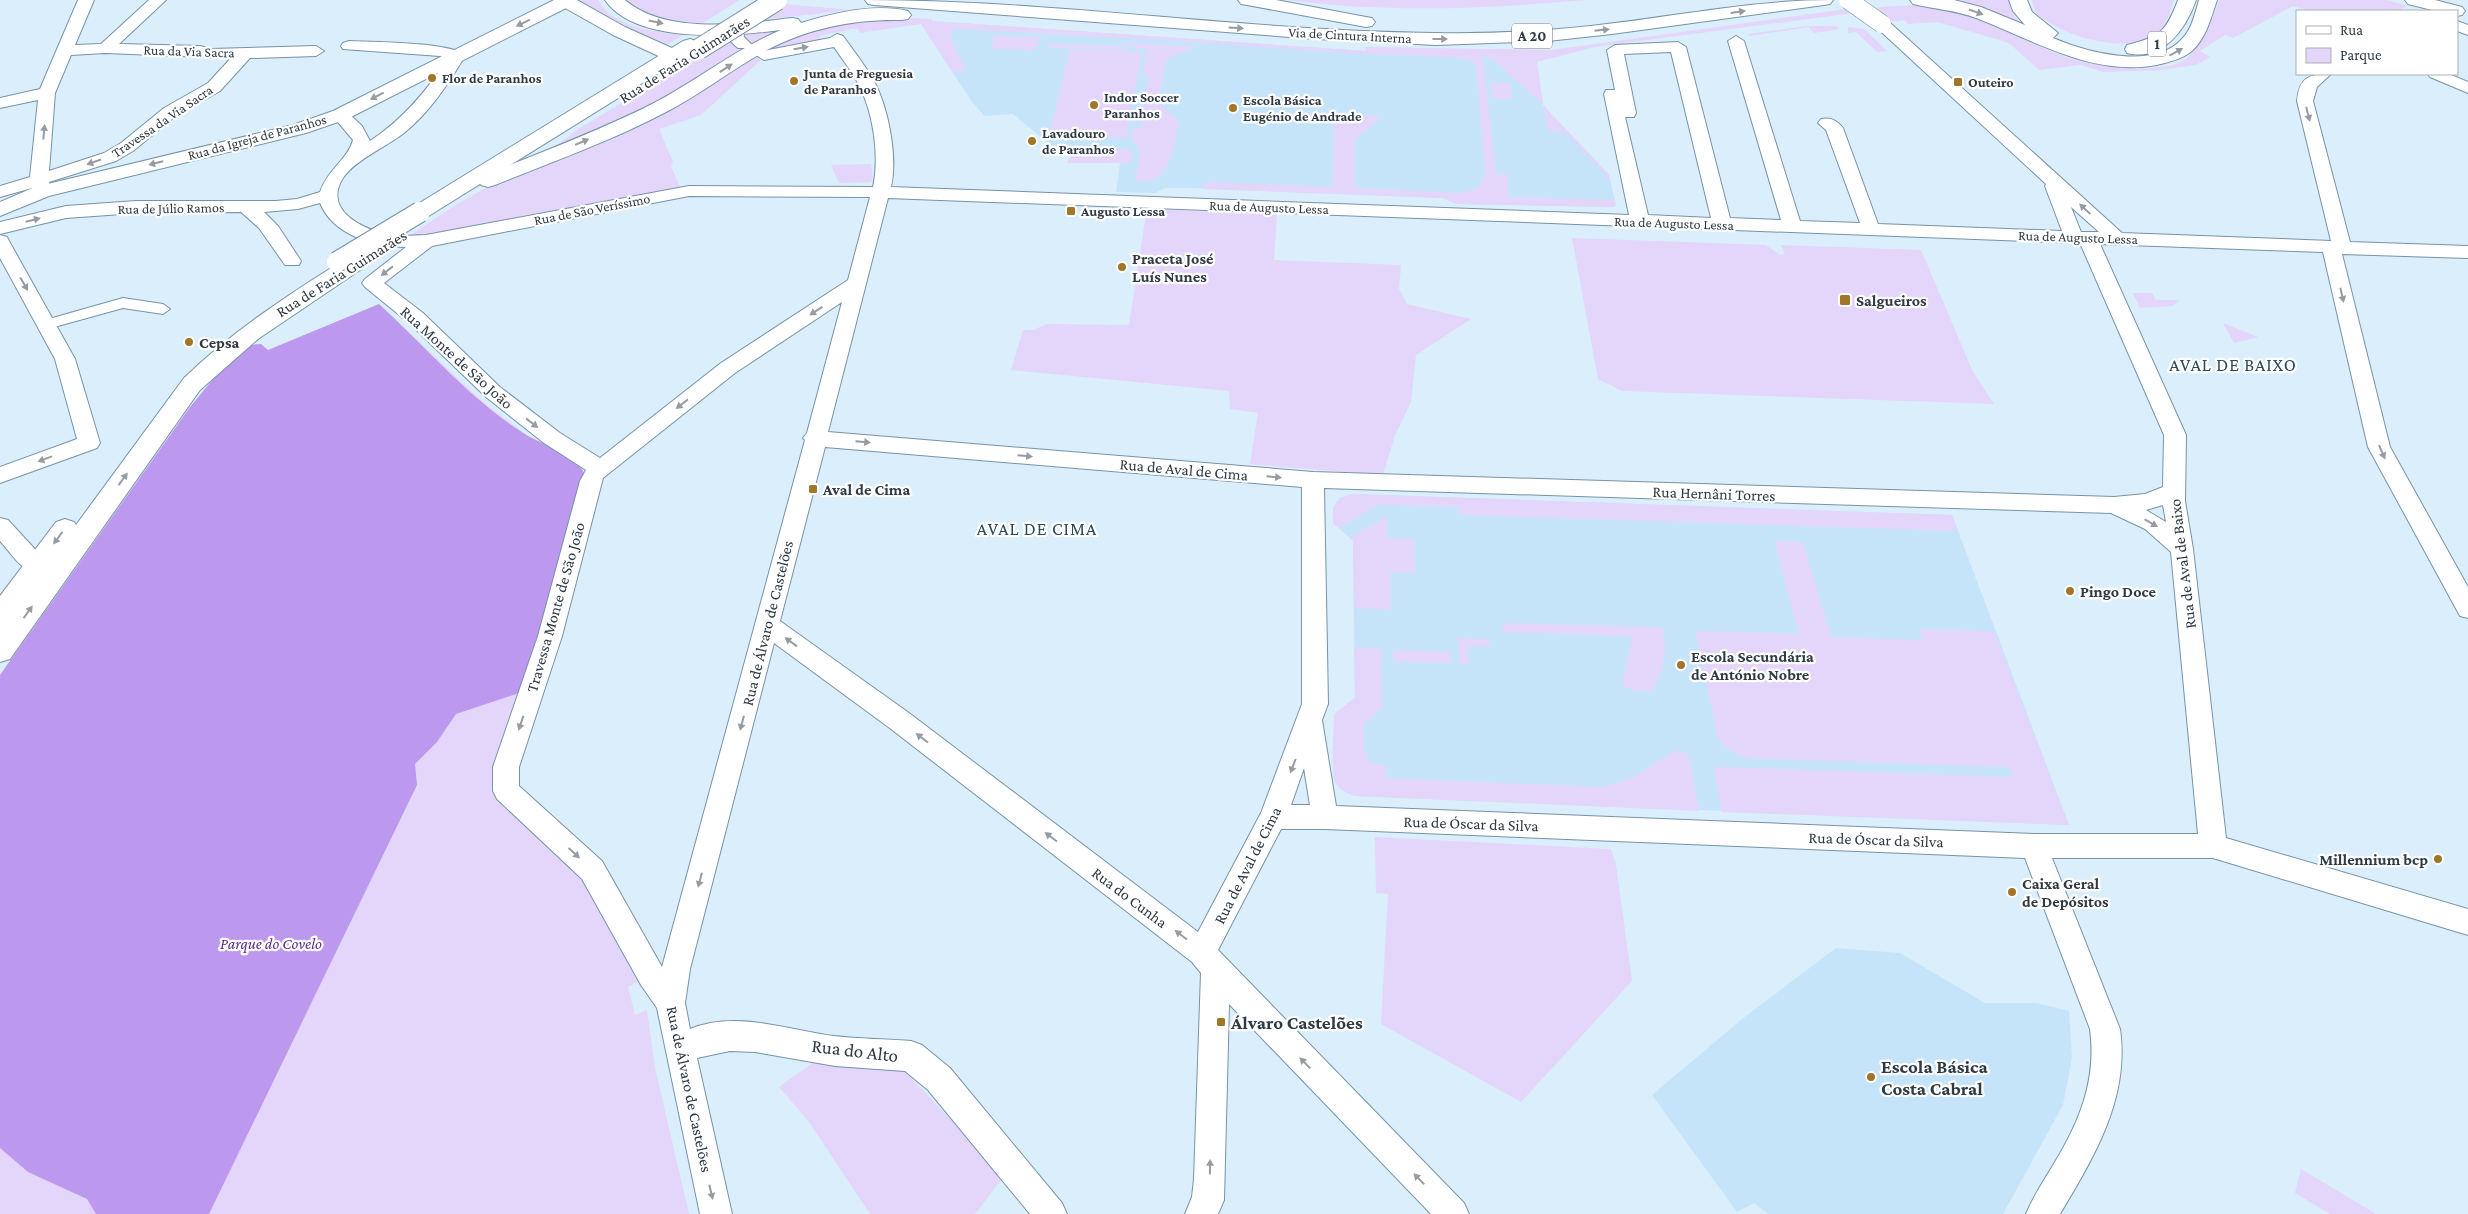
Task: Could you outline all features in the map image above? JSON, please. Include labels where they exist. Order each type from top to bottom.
[{"type":"main road","points":[[614,0],[629,14],[648,21],[698,28],[735,29],[891,11],[1071,21],[1150,22]]},
{"type":"main road","name":"Rua de Faria Guimarães","points":[[0,616],[154,407],[178,378],[201,355],[245,318],[346,262],[426,214],[662,57],[694,49],[758,0]]},
{"type":"main road","name":"Rua de Faria Guimarães","points":[[426,214],[488,181],[694,49],[777,0]]},
{"type":"main road","name":"Via de Cintura Interna","points":[[874,0],[1214,27],[1374,37],[1485,38],[1612,29],[1818,1],[1864,0]]},
{"type":"main road","name":"Via de Cintura Interna","points":[[1048,0],[1366,22],[1457,23],[1551,19],[1713,0]]},
{"type":"main road","points":[[1247,0],[1366,22]]},
{"type":"main road","points":[[1919,0],[1971,10],[2072,53],[2102,60],[2131,62],[2159,59],[2180,51],[2194,35],[2208,0]]},
{"type":"main road","name":"1","points":[[2018,0],[2020,8],[2025,15],[2045,31],[2088,47],[2118,50],[2144,49],[2161,41],[2177,25],[2187,0]]},
{"type":"main road","points":[[2414,0],[2452,10]]},
{"type":"main road","points":[[2450,0],[2468,5]]},
{"type":"main road","points":[[559,2],[603,22],[662,57]]},
{"type":"main road","name":"Rua da Igreja de Paranhos","points":[[0,210],[40,186],[299,129],[340,115],[559,2]]},
{"type":"main road","points":[[488,181],[658,108],[773,40],[802,29],[837,20],[898,15],[1070,25],[1214,27]]},
{"type":"main road","name":"Rua de Faria Guimarães","points":[[0,651],[192,384],[215,361],[250,332],[346,262]]},
{"type":"street","points":[[40,186],[47,92],[86,0]]},
{"type":"street","points":[[105,48],[151,9],[158,0]]},
{"type":"street","points":[[1848,0],[1882,24],[2052,182],[2116,238]]},
{"type":"street","points":[[735,29],[736,39],[744,45]]},
{"type":"street","name":"Rua de Álvaro de Castelões","points":[[716,1214],[670,1003],[676,969],[768,625],[814,438],[884,172],[875,108],[869,87],[837,40],[764,55]]},
{"type":"street","points":[[1736,41],[1793,228]]},
{"type":"street","points":[[346,163],[376,146],[414,116],[439,88],[457,56],[433,51],[349,46]]},
{"type":"street","points":[[1640,222],[1618,134],[1603,52],[1678,47],[1691,121],[1722,224]]},
{"type":"street","name":"Rua da Via Sacra","points":[[63,51],[105,48],[200,51],[210,54],[316,51]]},
{"type":"street","points":[[1615,50],[1628,113]]},
{"type":"street","name":"Travessa da Via Sacra","points":[[0,192],[40,186],[127,147],[170,112],[214,87],[246,54]]},
{"type":"street","points":[[2321,75],[2311,81],[2306,89],[2305,102],[2366,401],[2379,447],[2468,609]]},
{"type":"street","points":[[2438,75],[2468,88]]},
{"type":"street","points":[[0,103],[47,92]]},
{"type":"street","points":[[339,220],[331,208],[328,195],[334,178],[358,150],[362,140],[356,130],[340,115]]},
{"type":"street","points":[[1827,123],[1834,128],[1871,230]]},
{"type":"street","name":"Rua de Aval de Baixo","points":[[2052,182],[2175,435],[2174,491],[2214,846]]},
{"type":"street","name":"Rua de São Veríssimo","points":[[339,220],[361,232],[388,240],[426,241],[689,191],[880,192]]},
{"type":"street","name":"Rua de Augusto Lessa","points":[[880,192],[2081,239],[2116,238],[2468,252]]},
{"type":"street","name":"Rua de Júlio Ramos","points":[[0,228],[66,212],[136,207],[276,206],[298,204],[328,195]]},
{"type":"street","points":[[245,206],[258,214],[267,223],[292,261]]},
{"type":"street","name":"Rua de Júlio Ramos","points":[[276,206],[298,209],[339,220]]},
{"type":"street","points":[[0,241],[66,359],[89,442],[0,475]]},
{"type":"street","name":"Rua Monte de São João","points":[[426,241],[372,283],[416,318],[493,392],[552,438],[600,468]]},
{"type":"street","name":"Travessa Monte de São João","points":[[670,1003],[651,975],[592,870],[506,791],[506,767],[550,636],[591,481],[600,468],[728,368],[856,284]]},
{"type":"street","points":[[47,324],[130,302],[151,309],[163,309]]},
{"type":"street","name":"Rua de Aval de Cima","points":[[814,438],[1313,480],[1315,704],[1273,818],[1208,960]]},
{"type":"street","name":"Rua Hernâni Torres","points":[[1313,480],[2114,505],[2148,502],[2174,491]]},
{"type":"street","points":[[2114,505],[2153,523],[2182,549]]},
{"type":"street","points":[[0,526],[37,566]]},
{"type":"street","name":"Rua do Cunha","points":[[768,625],[908,728],[1208,960],[1453,1214]]},
{"type":"street","name":"Rua de Aval de Cima","points":[[1310,720],[1325,817]]},
{"type":"street","name":"Rua de Óscar da Silva","points":[[1273,818],[1325,817],[2034,846],[2214,846],[2468,922]]},
{"type":"street","points":[[2034,846],[2105,1028],[2108,1055],[2105,1085],[2084,1143],[2042,1214]]},
{"type":"street","points":[[1201,1214],[1208,1200],[1210,1179],[1208,960]]},
{"type":"street","name":"Rua do Alto","points":[[680,1051],[697,1041],[730,1036],[779,1040],[835,1051],[912,1056],[939,1079],[1051,1214]]},
{"type":"shaded area","name":"Escola Básica Eugénio de Andrade","points":[[931,21],[1365,51],[1478,53],[1494,60],[1537,62],[1543,105],[1609,175],[1616,205],[1613,207],[1457,204],[1443,198],[1191,188],[1165,188],[1155,193],[1116,192],[1120,163],[1067,163],[1071,155],[1058,151],[1013,114],[985,116],[972,102],[926,31]]},
{"type":"shaded area","name":"Escola Secundária de António Nobre","points":[[1353,494],[1952,515],[2069,825],[1356,796],[1349,794],[1342,790],[1334,780],[1334,714],[1355,698],[1353,541],[1333,523],[1333,507],[1340,498]]},
{"type":"shaded area","name":"Escola Básica Costa Cabral","points":[[1836,948],[1900,953],[1985,1003],[2036,1003],[2069,1011],[2072,1058],[2063,1105],[2003,1214],[1768,1214],[1754,1203],[1737,1212],[1652,1095],[1742,1019]]},
{"type":"green space","points":[[581,0],[598,0],[614,17],[635,26],[647,30],[682,35],[667,45],[577,3]]},
{"type":"green space","points":[[626,0],[739,0],[703,23],[662,18],[643,11]]},
{"type":"green space","points":[[1286,0],[1585,0],[1510,6],[1398,8],[1361,7]]},
{"type":"green space","points":[[1954,0],[2010,0],[2012,13],[2019,22]]},
{"type":"green space","points":[[2032,0],[2174,0],[2162,29],[2152,37],[2138,42],[2122,44],[2088,39],[2058,28],[2037,14]]},
{"type":"green space","points":[[2219,0],[2387,0],[2408,6],[2398,10],[2307,10],[2293,6],[2233,38],[2225,35],[2200,51],[2210,57],[2196,65],[2160,70],[2103,72],[2081,65],[2039,70],[2010,44],[2003,41],[1937,22],[1908,24],[1904,20],[1892,22],[1874,8],[1918,6],[1950,10],[1988,22],[2066,57],[2125,68],[2158,68],[2183,61],[2194,50],[2205,34]]},
{"type":"green space","points":[[783,4],[852,10],[760,20]]},
{"type":"green space","points":[[1846,9],[1853,13],[1595,47],[1537,62],[1543,105],[1494,60],[1479,54],[1483,59],[1496,173],[1508,175],[1508,197],[1615,200],[1616,205],[1613,207],[1457,204],[1443,198],[1203,189],[1205,182],[1332,187],[1334,124],[1324,117],[1305,122],[1290,122],[1255,115],[1255,112],[1382,116],[1355,140],[1355,188],[1461,193],[1478,188],[1485,174],[1476,67],[1470,60],[1450,57],[1346,53],[1180,41],[955,29],[950,36],[966,71],[953,73],[921,24],[860,33],[857,28],[819,36],[821,41],[769,51],[759,57],[761,60],[701,115],[659,129],[673,162],[671,166],[680,187],[482,227],[406,238],[476,193],[505,179],[605,140],[643,122],[675,105],[767,49],[806,32],[847,22],[890,18],[932,19],[932,21],[1365,51],[1366,47],[1551,50]]},
{"type":"green space","points":[[1809,26],[1837,26],[1840,29],[1814,33],[1808,27],[1750,36],[1748,34]]},
{"type":"green space","points":[[1848,27],[1864,29],[1887,51],[1877,52],[1856,32],[1848,33]]},
{"type":"green space","points":[[787,28],[700,79],[633,114],[550,150],[580,128],[739,33]]},
{"type":"green space","points":[[994,36],[1040,37],[1036,50],[991,49]]},
{"type":"green space","points":[[1050,44],[1127,46],[1126,50],[1049,48]]},
{"type":"green space","points":[[1124,44],[1196,47],[1166,59],[1159,103],[1179,122],[1168,163],[1156,178],[1147,181],[1136,180],[1140,150],[1131,138],[1133,129],[1140,129],[1149,76],[1143,75],[1147,50]]},
{"type":"green space","name":"Indor Soccer Paranhos","points":[[1070,50],[1142,52],[1126,138],[1049,135]]},
{"type":"green space","points":[[1491,82],[1510,83],[1512,99],[1492,99]]},
{"type":"green space","points":[[1543,105],[1609,175],[1610,181],[1607,181],[1605,174],[1566,134],[1561,131],[1548,131]]},
{"type":"green space","points":[[1053,146],[1127,149],[1133,154],[1131,163],[1067,163],[1071,155]]},
{"type":"green space","points":[[871,164],[873,176],[871,182],[839,183],[831,165]]},
{"type":"green space","points":[[1154,209],[1277,215],[1274,260],[1401,265],[1399,289],[1407,304],[1471,319],[1416,355],[1411,402],[1395,435],[1383,475],[1250,464],[1258,413],[1230,409],[1229,391],[1011,370],[1023,330],[1034,330],[1046,324],[1129,325],[1146,214]]},
{"type":"green space","points":[[1572,238],[1766,245],[1780,255],[1785,254],[1781,245],[1921,250],[1973,372],[1994,404],[1622,391],[1598,379]]},
{"type":"green space","points":[[2133,293],[2152,293],[2156,300],[2180,300],[2172,306],[2140,308]]},
{"type":"green space","name":"Parque do Covelo","points":[[379,304],[485,404],[528,436],[555,449],[582,469],[584,473],[495,777],[586,876],[641,980],[628,987],[635,1015],[647,1010],[655,1068],[689,1214],[0,1214],[0,702]]},
{"type":"green space","name":"Parque do Covelo","points":[[379,304],[487,407],[528,436],[567,455],[580,466],[584,473],[580,494],[522,692],[456,714],[437,742],[415,764],[417,785],[209,1214],[96,1214],[87,1199],[28,1172],[0,1148],[0,675],[190,407],[223,367],[249,345],[261,344],[268,350]]},
{"type":"green space","points":[[2223,323],[2258,337],[2234,343]]},
{"type":"green space","points":[[1353,494],[1952,515],[1958,531],[1459,515],[1458,507],[1377,505],[1339,528],[1333,523],[1333,507],[1340,498]]},
{"type":"green space","points":[[1387,516],[1387,538],[1414,539],[1415,573],[1390,572],[1391,610],[1354,608],[1353,541],[1350,538]]},
{"type":"green space","points":[[1774,541],[1803,542],[1831,637],[1922,640],[1919,629],[1994,631],[2069,825],[1722,812],[1714,773],[1715,768],[1720,767],[2013,777],[2009,767],[1748,758],[1735,754],[1725,746],[1718,739],[1695,631],[1799,634]]},
{"type":"green space","points":[[1502,623],[1662,627],[1665,652],[1660,675],[1653,691],[1636,691],[1622,685],[1632,641],[1630,636],[1503,632]]},
{"type":"green space","points":[[1458,638],[1490,639],[1491,646],[1468,646],[1469,664],[1460,664]]},
{"type":"green space","points":[[1354,648],[1381,649],[1382,707],[1364,724],[1364,740],[1368,760],[1372,764],[1385,765],[1386,778],[1603,787],[1631,778],[1677,750],[1685,753],[1690,760],[1699,811],[1356,796],[1346,792],[1339,788],[1333,773],[1334,714],[1355,698]]},
{"type":"green space","points":[[1393,650],[1450,652],[1452,663],[1394,662]]},
{"type":"green space","points":[[1375,837],[1611,849],[1616,865],[1632,981],[1521,1102],[1381,1024],[1388,894],[1376,893]]},
{"type":"green space","points":[[815,1061],[900,1066],[1004,1176],[975,1214],[870,1214],[809,1122],[779,1087]]},
{"type":"green space","points":[[2301,1169],[2376,1214],[2330,1214],[2295,1193]]},
{"type":"place","name":"Flor de Paranhos","points":[[432,78]]},
{"type":"place","name":"Junta de Freguesia de Paranhos","points":[[794,81]]},
{"type":"place","name":"Outeiro","points":[[1958,82]]},
{"type":"place","name":"Indor Soccer Paranhos","points":[[1094,105]]},
{"type":"place","name":"Escola Básica Eugénio de Andrade","points":[[1233,108]]},
{"type":"place","name":"Lavadouro de Paranhos","points":[[1032,141]]},
{"type":"place","name":"Augusto Lessa","points":[[1071,211]]},
{"type":"place","name":"Praceta José Luís Nunes","points":[[1122,267]]},
{"type":"place","name":"Salgueiros","points":[[1845,300]]},
{"type":"place","name":"Cepsa","points":[[189,342]]},
{"type":"place","name":"Aval de Cima","points":[[813,489]]},
{"type":"place","name":"Pingo Doce","points":[[2070,591]]},
{"type":"place","name":"Escola Secundária de António Nobre","points":[[1681,665]]},
{"type":"place","name":"Millennium bcp","points":[[2438,859]]},
{"type":"place","name":"Caixa Geral de Depósitos","points":[[2012,892]]},
{"type":"place","name":"Álvaro Castelões","points":[[1221,1022]]},
{"type":"place","name":"Escola Básica Costa Cabral","points":[[1871,1077]]},
{"type":"district","name":"AVAL DE BAIXO","points":[[2233,365]]},
{"type":"district","name":"AVAL DE CIMA","points":[[1037,529]]}]
